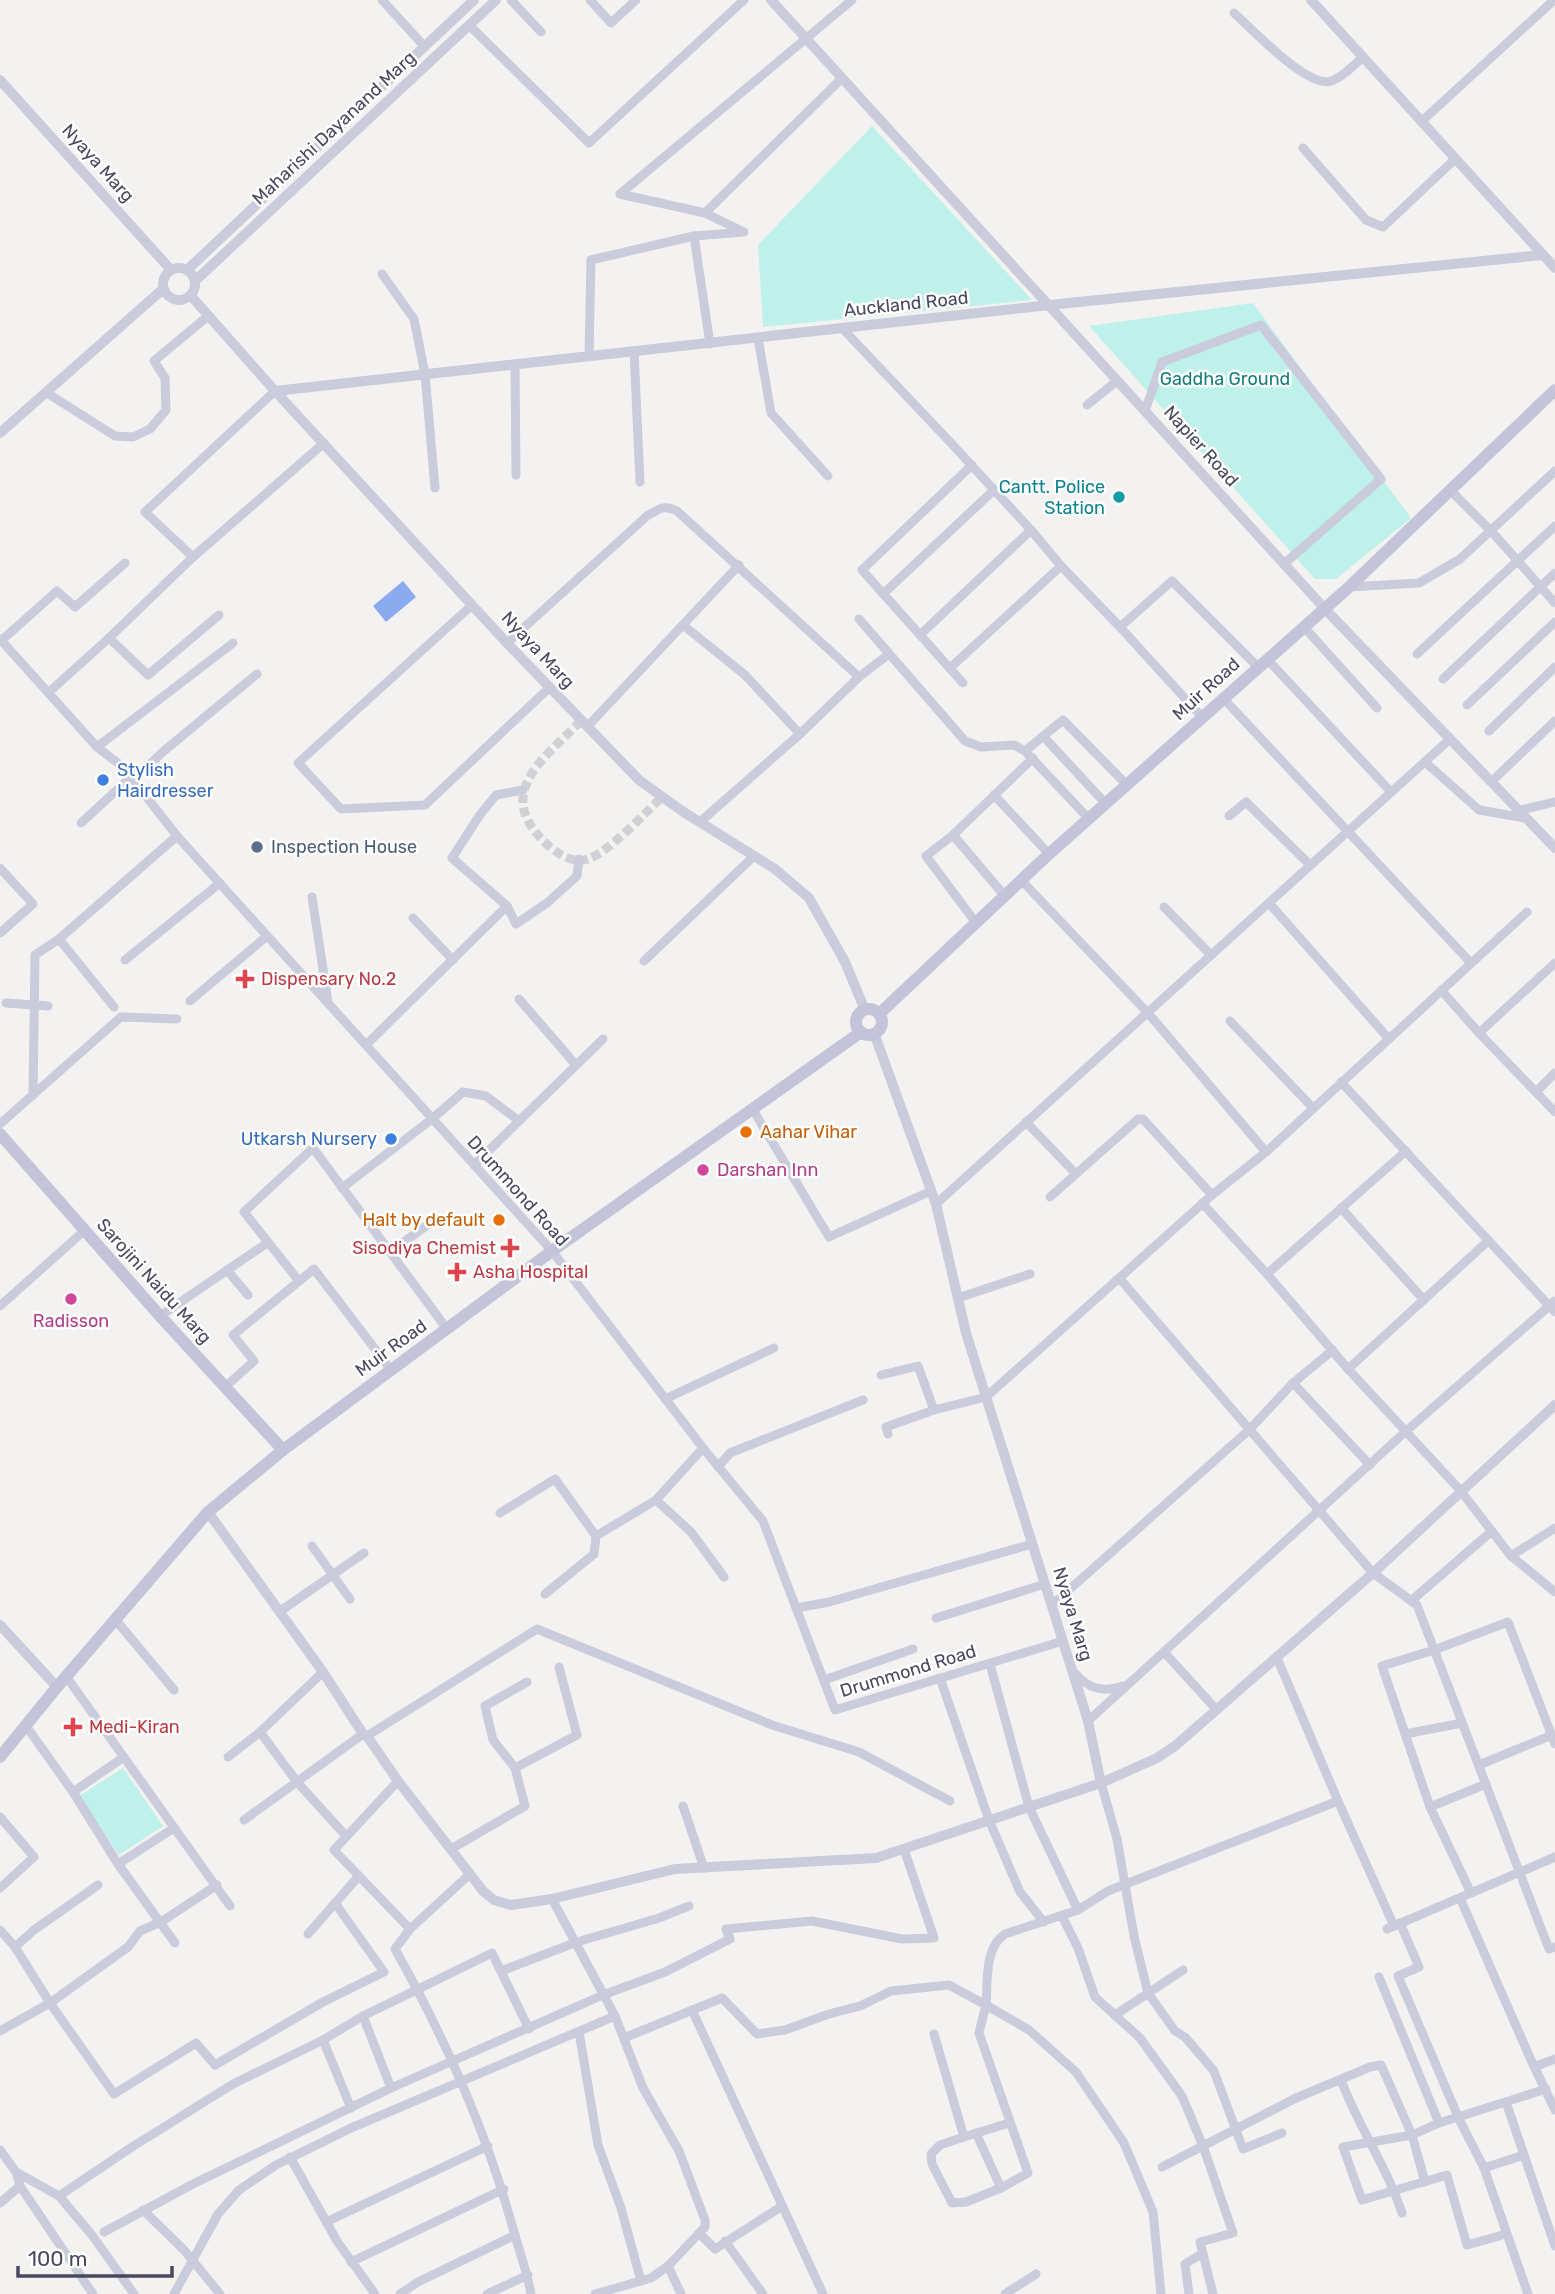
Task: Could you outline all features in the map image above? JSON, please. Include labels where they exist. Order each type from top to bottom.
[{"type":"main road","name":"Muir Road","points":[[879,1014],[1105,803],[1348,588],[1555,390]]},
{"type":"main road","points":[[865,1010],[873,1010],[879,1014],[882,1023],[868,1033],[858,1027],[857,1019],[865,1010]]},
{"type":"main road","name":"Muir Road","points":[[0,1757],[66,1676],[208,1512],[283,1450],[552,1251],[752,1108],[868,1033]]},
{"type":"main road","name":"Sarojini Naidu Marg","points":[[0,1134],[160,1316],[283,1450]]},
{"type":"street","points":[[382,0],[425,47]]},
{"type":"street","name":"Maharishi Dayanand Marg","points":[[187,270],[474,0]]},
{"type":"street","name":"Maharishi Dayanand Marg","points":[[195,281],[496,0]]},
{"type":"street","points":[[511,0],[541,32]]},
{"type":"street","points":[[590,0],[611,23],[636,0]]},
{"type":"street","points":[[469,25],[589,143],[744,0]]},
{"type":"street","name":"Napier Road","points":[[771,0],[1284,564],[1555,848]]},
{"type":"street","points":[[589,356],[591,260],[694,236],[744,232],[705,213],[620,194],[852,0]]},
{"type":"street","points":[[1311,0],[1555,268]]},
{"type":"street","points":[[1421,122],[1554,0]]},
{"type":"street","points":[[1234,13],[1299,71],[1315,80],[1331,81],[1363,57]]},
{"type":"street","points":[[705,213],[842,78]]},
{"type":"street","name":"Nyaya Marg","points":[[0,80],[171,270]]},
{"type":"street","points":[[1303,148],[1366,220],[1383,227],[1455,159]]},
{"type":"street","points":[[694,236],[710,344]]},
{"type":"street","name":"Auckland Road","points":[[275,391],[1049,305],[1542,255]]},
{"type":"street","points":[[171,270],[187,270],[195,281],[195,289],[191,296],[179,301],[167,295],[163,282],[171,270]]},
{"type":"street","points":[[382,274],[414,318],[425,374],[435,488]]},
{"type":"street","points":[[0,433],[163,289]]},
{"type":"street","name":"Nyaya Marg","points":[[191,296],[507,643],[639,780],[775,869],[809,898],[845,962],[865,1010]]},
{"type":"street","points":[[47,393],[115,436],[133,437],[150,429],[166,410],[165,378],[153,361],[208,316]]},
{"type":"street","points":[[1145,411],[1162,362],[1261,325],[1381,479],[1284,564]]},
{"type":"street","points":[[842,328],[972,465],[1061,566],[1120,626],[1201,716]]},
{"type":"street","points":[[758,338],[771,414],[828,476]]},
{"type":"street","points":[[634,351],[640,482]]},
{"type":"street","points":[[515,365],[516,475]]},
{"type":"street","points":[[1087,405],[1117,381]]},
{"type":"street","points":[[193,557],[145,512],[275,391]]},
{"type":"street","points":[[48,693],[193,557],[324,443]]},
{"type":"street","points":[[963,683],[862,570],[972,465]]},
{"type":"street","points":[[1348,588],[1419,583],[1460,559],[1555,471]]},
{"type":"street","points":[[883,594],[994,490]]},
{"type":"street","points":[[1450,490],[1519,561],[1555,603]]},
{"type":"street","points":[[507,643],[647,516],[668,506],[739,565],[859,677]]},
{"type":"street","points":[[1417,654],[1555,526]]},
{"type":"street","points":[[920,635],[1031,530]]},
{"type":"street","points":[[1,640],[57,591],[75,607],[125,563]]},
{"type":"street","points":[[587,727],[739,565]]},
{"type":"street","points":[[950,668],[1061,566]]},
{"type":"street","points":[[1443,679],[1555,573]]},
{"type":"street","points":[[1120,626],[1172,581],[1262,663],[1391,792]]},
{"type":"street","points":[[472,605],[298,763],[341,809],[425,805],[549,688]]},
{"type":"street","points":[[109,638],[148,675],[219,615]]},
{"type":"street","points":[[859,619],[965,741],[981,747],[1014,745],[1029,755],[1089,819]]},
{"type":"street","points":[[1466,705],[1555,622]]},
{"type":"street","points":[[683,625],[745,675],[800,734]]},
{"type":"street","points":[[1304,627],[1377,708]]},
{"type":"street","name":"Drummond Road","points":[[1,640],[97,747],[133,777],[177,836],[552,1251],[703,1448],[763,1521],[835,1710],[1063,1641]]},
{"type":"street","points":[[97,747],[233,643]]},
{"type":"street","points":[[700,822],[800,734],[859,677],[888,654]]},
{"type":"street","points":[[1489,731],[1555,667]]},
{"type":"street","points":[[81,823],[257,674]]},
{"type":"street","points":[[1223,698],[1471,963]]},
{"type":"street","points":[[976,923],[926,856],[953,835],[994,795],[1043,736],[1063,720],[1126,784]]},
{"type":"street","points":[[1491,782],[1555,721]]},
{"type":"street","points":[[1043,736],[1105,803]]},
{"type":"street","points":[[936,1204],[1450,739]]},
{"type":"street","points":[[1425,762],[1479,810],[1521,814],[1555,802]]},
{"type":"street","points":[[523,790],[496,795],[452,858],[508,906],[516,924],[547,903],[576,876],[579,859]]},
{"type":"street","points":[[994,795],[1049,854]]},
{"type":"street","points":[[1230,816],[1246,802],[1310,865]]},
{"type":"street","points":[[953,835],[1004,895]]},
{"type":"street","points":[[33,1095],[35,955],[59,939],[177,836]]},
{"type":"street","points":[[644,961],[754,856]]},
{"type":"street","points":[[0,868],[33,904],[0,933]]},
{"type":"street","points":[[1021,880],[1148,1013],[1265,1152]]},
{"type":"street","points":[[125,960],[219,883]]},
{"type":"street","points":[[312,897],[328,1003]]},
{"type":"street","points":[[1269,903],[1389,1039]]},
{"type":"street","points":[[366,1045],[508,906]]},
{"type":"street","points":[[1164,907],[1211,956]]},
{"type":"street","points":[[888,1434],[886,1427],[934,1410],[986,1397],[1202,1203],[1265,1152],[1527,912]]},
{"type":"street","points":[[413,918],[453,960]]},
{"type":"street","points":[[190,1001],[267,936]]},
{"type":"street","points":[[59,939],[114,1007]]},
{"type":"street","points":[[1479,1032],[1555,963]]},
{"type":"street","points":[[1441,989],[1555,1112]]},
{"type":"street","points":[[519,999],[576,1065]]},
{"type":"street","points":[[6,1003],[48,1006]]},
{"type":"street","points":[[0,1124],[121,1017],[177,1019]]},
{"type":"street","points":[[1230,1021],[1313,1108]]},
{"type":"street","name":"Nyaya Marg","points":[[868,1033],[936,1204],[958,1298],[986,1397],[1088,1721],[1101,1783],[1117,1839],[1148,1993],[1175,2031],[1185,2037],[1214,2071],[1243,2149],[1282,2133]]},
{"type":"street","points":[[474,1166],[603,1039]]},
{"type":"street","points":[[1536,1092],[1555,1073]]},
{"type":"street","points":[[1088,1721],[1405,1432],[1553,1306],[1488,1241],[1341,1082]]},
{"type":"street","points":[[342,1188],[463,1092],[486,1096],[519,1121]]},
{"type":"street","points":[[752,1108],[829,1237],[931,1191]]},
{"type":"street","points":[[1050,1197],[1138,1119],[1143,1119],[1212,1195]]},
{"type":"street","points":[[1026,1122],[1076,1173]]},
{"type":"street","points":[[299,1281],[244,1212],[313,1148],[447,1329]]},
{"type":"street","points":[[1267,1274],[1406,1151]]},
{"type":"street","points":[[1202,1203],[1348,1369],[1461,1490],[1511,1556],[1555,1592]]},
{"type":"street","points":[[1341,1208],[1424,1300]]},
{"type":"street","points":[[390,1252],[433,1221]]},
{"type":"street","points":[[0,1306],[85,1230]]},
{"type":"street","points":[[1348,1369],[1488,1241]]},
{"type":"street","points":[[160,1316],[267,1243]]},
{"type":"street","points":[[225,1387],[254,1361],[233,1335],[314,1269],[391,1370]]},
{"type":"street","points":[[227,1270],[248,1294]]},
{"type":"street","points":[[958,1298],[1030,1274]]},
{"type":"street","points":[[1120,1279],[1373,1573],[1417,1605],[1549,1949],[1555,1947]]},
{"type":"street","points":[[665,1399],[774,1348]]},
{"type":"street","points":[[1052,1605],[1249,1430],[1293,1383],[1333,1350]]},
{"type":"street","points":[[881,1375],[918,1366],[934,1410]]},
{"type":"street","points":[[1293,1383],[1370,1465]]},
{"type":"street","points":[[718,1467],[730,1453],[863,1400]]},
{"type":"street","points":[[208,1512],[398,1781],[483,1891],[494,1900],[511,1905],[552,1899],[675,1869],[877,1858],[1101,1783],[1157,1758],[1175,1746],[1373,1573],[1555,1405]]},
{"type":"street","points":[[596,1536],[656,1500],[703,1448]]},
{"type":"street","points":[[500,1513],[555,1479],[596,1536],[594,1555],[545,1594]]},
{"type":"street","points":[[656,1500],[691,1532],[724,1577]]},
{"type":"street","points":[[1511,1556],[1555,1528]]},
{"type":"street","points":[[1411,1601],[1492,1531]]},
{"type":"street","points":[[796,1608],[829,1602],[1032,1544]]},
{"type":"street","points":[[312,1546],[350,1599]]},
{"type":"street","points":[[279,1612],[364,1553]]},
{"type":"street","points":[[936,1618],[1045,1584]]},
{"type":"street","points":[[115,1619],[174,1690]]},
{"type":"street","points":[[1471,1894],[1430,1807],[1382,1666],[1508,1622],[1553,1739],[1479,1765]]},
{"type":"street","points":[[0,1625],[57,1687]]},
{"type":"street","points":[[244,1820],[365,1735],[537,1629],[772,1726],[859,1752],[950,1801]]},
{"type":"street","points":[[824,1681],[914,1649]]},
{"type":"street","points":[[1164,1652],[1216,1709]]},
{"type":"street","points":[[1277,1658],[1394,1926],[1419,1967],[1398,1976],[1459,2119],[1484,2168],[1528,2294]]},
{"type":"street","points":[[990,1664],[1029,1807],[1078,1910]]},
{"type":"street","points":[[515,1768],[577,1735],[559,1667]]},
{"type":"street","points":[[1072,1670],[1080,1680],[1098,1689],[1107,1691],[1128,1684]]},
{"type":"street","points":[[228,1757],[260,1732],[323,1672]]},
{"type":"street","points":[[66,1676],[230,1906]]},
{"type":"street","points":[[940,1678],[989,1820],[1020,1892],[1044,1922]]},
{"type":"street","points":[[451,1849],[525,1806],[515,1768],[492,1740],[485,1706],[527,1682]]},
{"type":"street","points":[[1405,1734],[1462,1723]]},
{"type":"street","points":[[26,1726],[73,1792],[118,1864],[175,1943]]},
{"type":"street","points":[[260,1732],[297,1782],[346,1836]]},
{"type":"street","points":[[73,1792],[124,1757]]},
{"type":"street","points":[[398,1781],[334,1850],[410,1929]]},
{"type":"street","points":[[1430,1807],[1486,1784]]},
{"type":"street","points":[[1009,2123],[940,2145],[931,2154],[932,2164],[952,2203],[966,2202],[1028,2173],[979,2033],[986,2005],[991,1950],[997,1940],[1005,1934],[1078,1910],[1108,1891],[1338,1801]]},
{"type":"street","points":[[683,1805],[704,1868]]},
{"type":"street","points":[[0,1817],[34,1857],[0,1888]]},
{"type":"street","points":[[118,1864],[174,1828]]},
{"type":"street","points":[[104,2232],[391,2088],[665,1972],[730,1939],[726,1928],[812,1921],[902,1939],[934,1938],[904,1849]]},
{"type":"street","points":[[1394,1926],[1555,1857]]},
{"type":"street","points":[[470,1874],[410,1929],[395,1949],[453,2062],[488,2146],[503,2189],[531,2294]]},
{"type":"street","points":[[308,1934],[358,1877]]},
{"type":"street","points":[[15,1947],[34,1930],[98,1885]]},
{"type":"street","points":[[0,2031],[50,2003],[128,1947],[140,1931],[160,1922],[217,1885]]},
{"type":"street","points":[[1460,1898],[1555,2110]]},
{"type":"street","points":[[552,1899],[615,2016],[643,2088],[679,2151],[705,2220],[705,2227],[668,2266],[651,2278],[601,2293]]},
{"type":"street","points":[[0,1930],[15,1947],[50,2003],[114,2094],[196,2043],[215,2065],[311,2009],[384,1972],[335,1903]]},
{"type":"street","points":[[501,1971],[577,1942],[659,1918],[689,1906]]},
{"type":"street","points":[[1062,1916],[1078,1948],[1095,1997],[1140,2038],[1182,2096],[1203,2146],[1233,2233],[1200,2242],[1213,2294]]},
{"type":"street","points":[[59,2196],[131,2147],[233,2084],[492,1953],[528,2029]]},
{"type":"street","points":[[1115,2015],[1183,1970]]},
{"type":"street","points":[[1379,1977],[1439,2123]]},
{"type":"street","points":[[624,2038],[722,1998],[757,2034],[785,2030],[860,2006],[891,1991],[949,1985],[1029,2030],[1076,2072],[1124,2143],[1153,2212],[1161,2294]]},
{"type":"street","points":[[692,2010],[823,2294]]},
{"type":"street","points":[[363,2016],[391,2088]]},
{"type":"street","points":[[174,2294],[218,2214],[239,2190],[290,2157],[351,2128],[615,2016]]},
{"type":"street","points":[[579,2032],[598,2144],[621,2208],[641,2281]]},
{"type":"street","points":[[934,2034],[964,2137]]},
{"type":"street","points":[[323,2040],[351,2108]]},
{"type":"street","points":[[1534,2067],[1555,2059]]},
{"type":"street","points":[[1162,2167],[1296,2098],[1381,2064],[1412,2135],[1425,2182]]},
{"type":"street","points":[[1341,2080],[1351,2106],[1395,2192],[1402,2213]]},
{"type":"street","points":[[1506,2234],[1467,2245],[1447,2175],[1362,2200],[1343,2147],[1412,2135],[1439,2123],[1546,2090]]},
{"type":"street","points":[[1506,2102],[1555,2246]]},
{"type":"street","points":[[976,2133],[1000,2188]]},
{"type":"street","points":[[326,2222],[488,2146]]},
{"type":"street","points":[[0,2150],[16,2172],[20,2186],[93,2294]]},
{"type":"street","points":[[1484,2168],[1524,2155]]},
{"type":"street","points":[[290,2157],[326,2222],[375,2294]]},
{"type":"street","points":[[16,2172],[59,2196],[92,2235],[134,2294]]},
{"type":"street","points":[[0,2203],[20,2186]]},
{"type":"street","points":[[351,2262],[503,2189]]},
{"type":"street","points":[[699,2233],[715,2249],[782,2206]]},
{"type":"street","points":[[144,2210],[184,2250],[220,2294]]},
{"type":"street","points":[[400,2294],[418,2282],[515,2235]]},
{"type":"street","points":[[725,2241],[763,2294]]},
{"type":"street","points":[[1189,2294],[1185,2264],[1203,2253]]},
{"type":"street","points":[[668,2266],[681,2294]]},
{"type":"street","points":[[1004,2294],[1037,2274]]},
{"type":"street","points":[[487,2294],[528,2276]]},
{"type":"green space","points":[[872,126],[1032,300],[763,327],[758,245]]},
{"type":"green space","name":"Gaddha Ground","points":[[1253,303],[1411,518],[1336,579],[1315,579],[1089,326]]},
{"type":"green space","points":[[123,1768],[163,1826],[119,1855],[79,1796]]},
{"type":"water","points":[[403,581],[416,597],[386,622],[373,606]]},
{"type":"tunnel","points":[[581,721],[538,764],[523,794],[524,810],[532,828],[549,846],[572,859],[588,859],[616,841],[662,797]]},
{"type":"place","name":"Cantt. Police Station","points":[[1119,497]]},
{"type":"place","name":"Stylish Hairdresser","points":[[103,780]]},
{"type":"place","name":"Inspection House","points":[[257,847]]},
{"type":"place","name":"Dispensary No.2","points":[[245,979]]},
{"type":"place","name":"Aahar Vihar","points":[[746,1132]]},
{"type":"place","name":"Utkarsh Nursery","points":[[391,1139]]},
{"type":"place","name":"Darshan Inn","points":[[703,1170]]},
{"type":"place","name":"Halt by default","points":[[499,1220]]},
{"type":"place","name":"Sisodiya Chemist","points":[[510,1248]]},
{"type":"place","name":"Asha Hospital","points":[[457,1272]]},
{"type":"place","name":"Radisson","points":[[71,1299]]},
{"type":"place","name":"Medi-Kiran","points":[[73,1727]]}]
